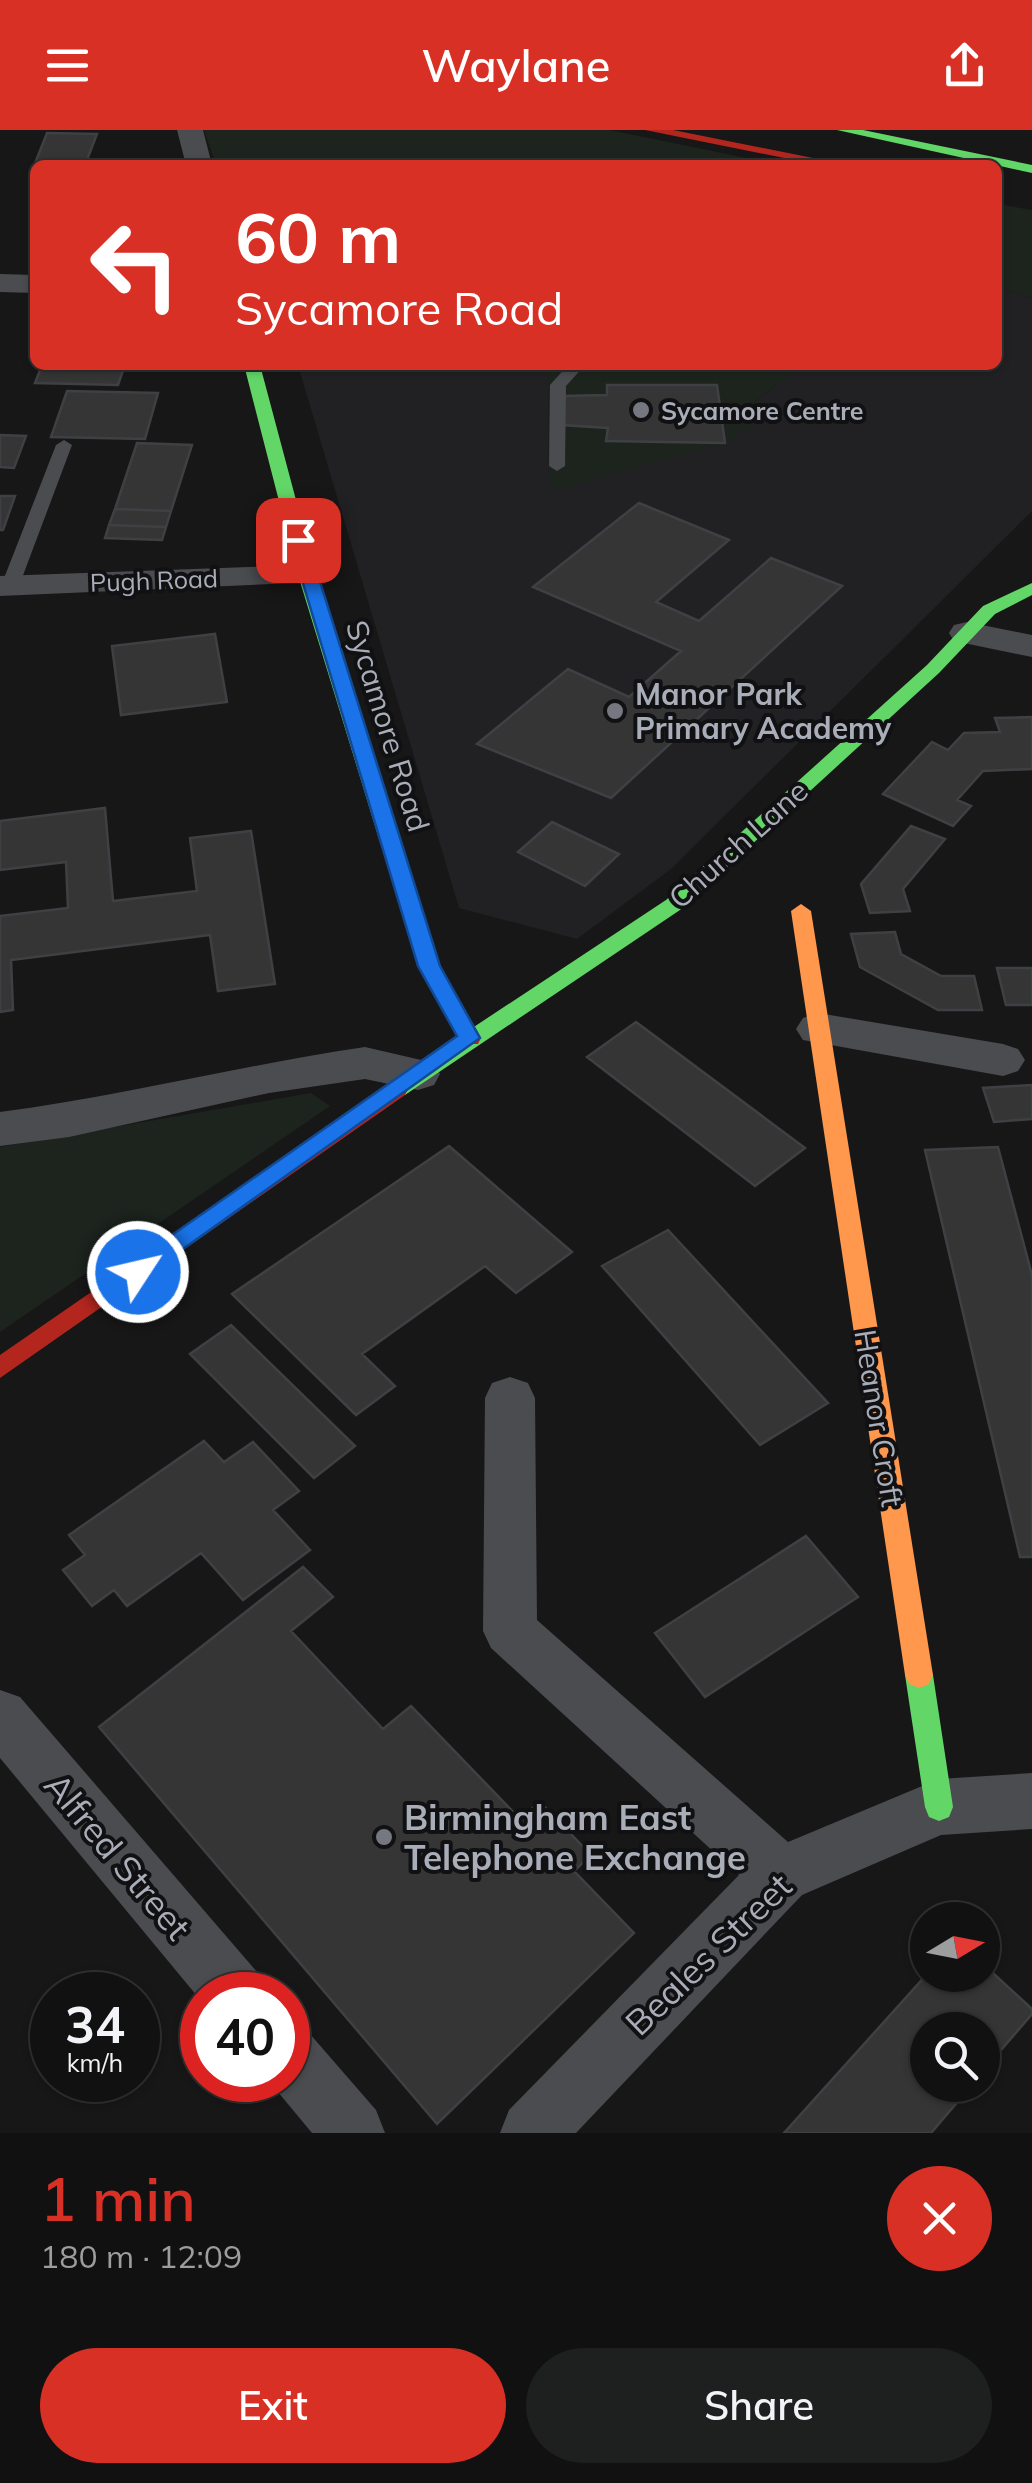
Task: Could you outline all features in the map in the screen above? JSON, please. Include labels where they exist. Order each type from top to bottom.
[{"type":"main road","points":[[652,130],[814,160]]},
{"type":"main road","points":[[844,130],[989,160]]},
{"type":"main road","points":[[1002,163],[1032,169]]},
{"type":"main road","points":[[1002,184],[1032,188]]},
{"type":"main road","name":"Sycamore Road","points":[[253,370],[308,575],[429,966],[470,1038]]},
{"type":"main road","name":"Church Lane","points":[[0,1368],[470,1038],[673,905],[988,610],[1032,588]]},
{"type":"main road","name":"Heanor Croft","points":[[800,912],[939,1807]]},
{"type":"street","points":[[190,130],[198,160]]},
{"type":"street","points":[[0,283],[30,284]]},
{"type":"street","name":"Pugh Road","points":[[5,586],[308,575]]},
{"type":"street","points":[[967,633],[1032,646]]},
{"type":"street","points":[[818,1029],[1002,1060]]},
{"type":"street","points":[[0,1129],[69,1120],[269,1077],[365,1063],[418,1074]]},
{"type":"street","points":[[510,1398],[510,1631],[781,1874]]},
{"type":"street","name":"Alfred Street","points":[[0,1716],[217,1972]]},
{"type":"street","name":"Beales Street","points":[[532,2133],[781,1874],[939,1807],[1032,1802]]},
{"type":"street","points":[[310,2082],[353,2133]]},
{"type":"lane","points":[[557,466],[558,385],[572,370]]},
{"type":"lane","points":[[5,586],[64,445]]},
{"type":"shaded area","points":[[204,130],[609,130],[756,160],[214,160]]},
{"type":"shaded area","points":[[1002,205],[1032,210],[1032,298],[1002,289]]},
{"type":"shaded area","name":"Manor Park Primary Academy","points":[[1002,289],[1032,298],[1032,511],[671,869],[577,939],[459,908],[299,370],[548,370],[549,491],[777,409],[754,402],[792,373],[1002,370]]},
{"type":"shaded area","points":[[548,370],[793,370],[755,401],[778,410],[725,443],[549,492]]},
{"type":"shaded area","points":[[311,1093],[330,1106],[0,1332],[0,1147]]},
{"type":"building","points":[[47,133],[97,134],[87,160],[36,160]]},
{"type":"building","points":[[40,370],[123,370],[118,385],[35,383]]},
{"type":"building","name":"Sycamore Centre","points":[[607,385],[717,385],[725,443],[606,441],[608,428],[562,425],[562,396],[607,395]]},
{"type":"building","points":[[67,391],[158,393],[145,439],[51,437]]},
{"type":"building","points":[[0,435],[26,436],[14,468],[0,467]]},
{"type":"building","points":[[137,443],[192,445],[171,511],[115,509]]},
{"type":"building","points":[[0,496],[15,496],[3,530],[0,530]]},
{"type":"building","points":[[639,503],[729,540],[656,602],[699,621],[771,558],[842,586],[611,798],[477,744],[568,669],[629,697],[681,651],[533,587]]},
{"type":"building","points":[[115,509],[171,511],[166,527],[109,525]]},
{"type":"building","points":[[109,525],[166,527],[162,540],[105,538]]},
{"type":"building","points":[[215,634],[227,702],[121,715],[112,646]]},
{"type":"building","points":[[1032,717],[1032,769],[983,771],[957,800],[971,806],[953,826],[883,794],[932,742],[948,750],[964,733],[1000,732],[995,718]]},
{"type":"building","points":[[105,808],[113,901],[197,891],[190,838],[251,831],[275,984],[218,991],[210,935],[11,960],[13,1010],[0,1012],[0,916],[68,908],[66,862],[0,870],[0,821]]},
{"type":"building","points":[[552,822],[619,854],[585,886],[518,852]]},
{"type":"building","points":[[911,826],[945,839],[903,889],[910,911],[870,913],[861,884]]},
{"type":"building","points":[[895,932],[901,954],[941,976],[974,976],[982,1010],[938,1010],[860,967],[851,934]]},
{"type":"building","points":[[997,968],[1032,968],[1032,1005],[1006,1005]]},
{"type":"building","points":[[636,1022],[805,1148],[755,1186],[587,1057]]},
{"type":"building","points":[[1032,1085],[1032,1119],[994,1122],[983,1088]]},
{"type":"building","points":[[449,1146],[572,1252],[516,1293],[485,1266],[362,1354],[395,1386],[356,1415],[232,1294]]},
{"type":"building","points":[[998,1147],[1032,1275],[1032,1557],[1020,1557],[925,1150]]},
{"type":"building","points":[[668,1230],[828,1403],[760,1445],[602,1266]]},
{"type":"building","points":[[231,1325],[355,1446],[314,1478],[190,1354]]},
{"type":"building","points":[[204,1441],[224,1462],[253,1442],[299,1491],[273,1510],[310,1550],[243,1600],[201,1553],[127,1606],[114,1590],[92,1606],[63,1570],[85,1555],[69,1535]]},
{"type":"building","points":[[806,1536],[858,1597],[705,1697],[655,1633]]},
{"type":"building","name":"Birmingham East Telephone Exchange","points":[[303,1567],[333,1597],[291,1631],[383,1729],[411,1706],[520,1819],[540,1802],[591,1855],[574,1871],[634,1933],[437,2124],[99,1727]]},
{"type":"building","points":[[1000,1980],[1032,2009],[1032,2014],[1000,2051],[1000,2012],[910,2012],[910,2102],[957,2102],[931,2133],[784,2133],[911,1992],[1000,1992]]},
{"type":"traffic: fast","points":[[844,130],[989,160]]},
{"type":"traffic: fast","points":[[1002,163],[1032,169]]},
{"type":"traffic: fast","points":[[253,370],[307,575],[389,839]]},
{"type":"traffic: fast","points":[[397,1089],[673,905],[933,669],[989,610],[1032,588]]},
{"type":"traffic: fast","points":[[919,1675],[939,1807]]},
{"type":"traffic: slow","points":[[801,911],[919,1675]]},
{"type":"traffic: jam","points":[[652,130],[814,160]]},
{"type":"traffic: jam","points":[[389,839],[429,966],[470,1038]]},
{"type":"traffic: jam","points":[[0,1368],[397,1089]]},
{"type":"place","name":"Sycamore Centre","points":[[641,410]]},
{"type":"place","name":"Manor Park Primary Academy","points":[[615,711]]},
{"type":"place","name":"Birmingham East Telephone Exchange","points":[[384,1837]]},
{"type":"route","points":[[138,1272],[470,1038],[429,966],[298,540]]}]
